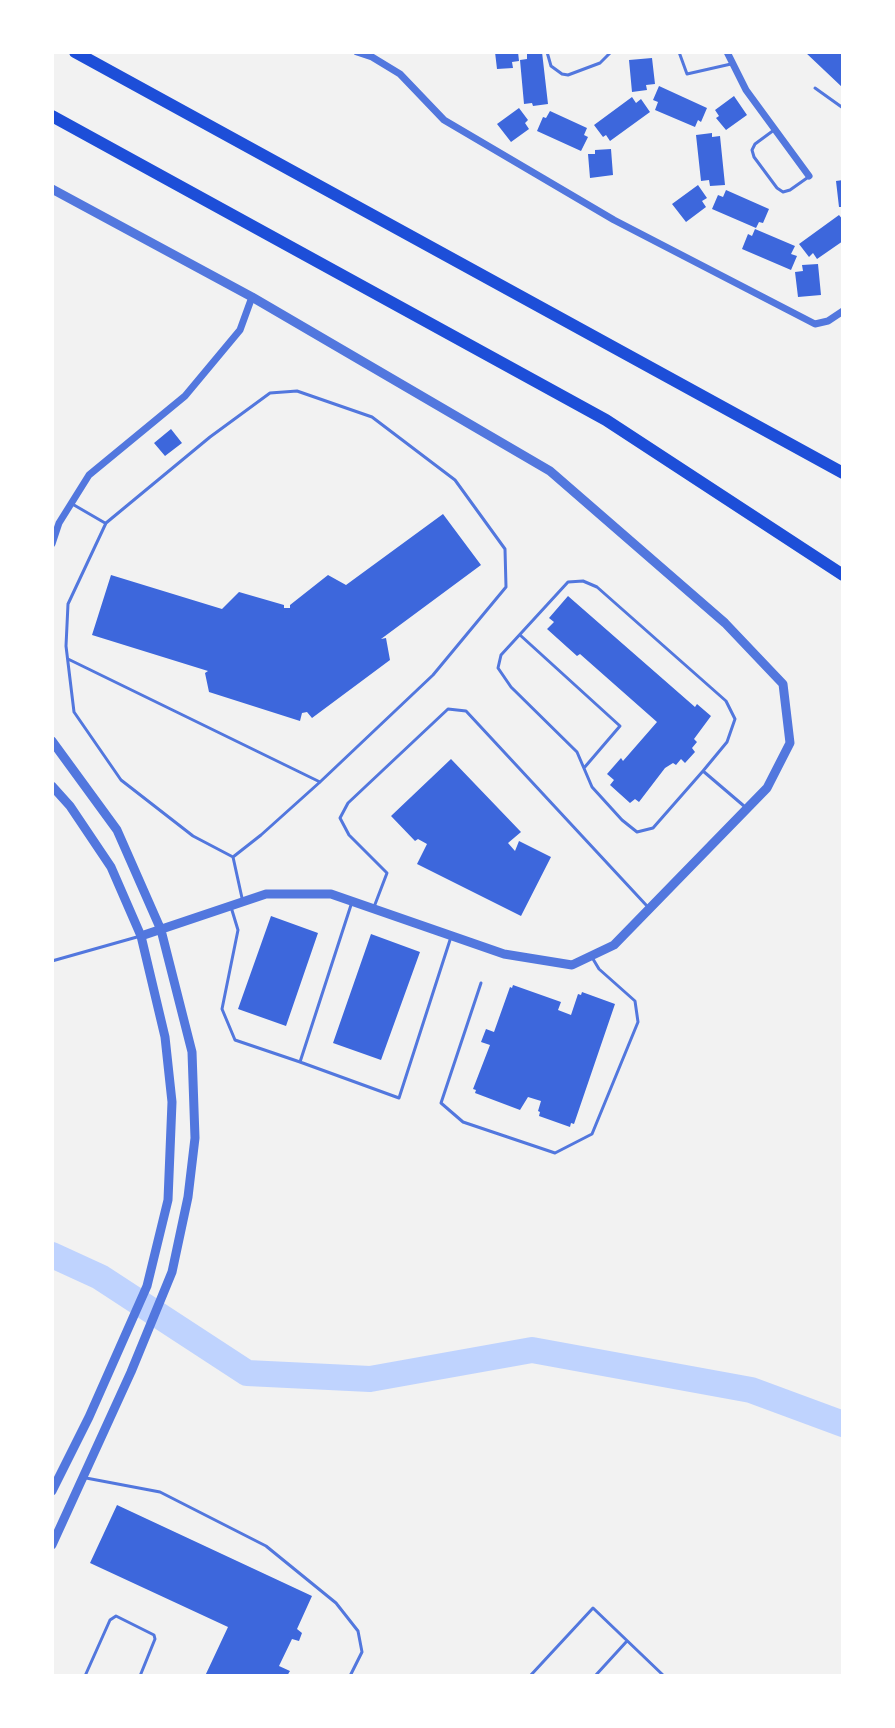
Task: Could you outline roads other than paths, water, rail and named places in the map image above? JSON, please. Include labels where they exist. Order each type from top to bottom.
[{"type":"highway","points":[[75,52],[843,473]]},
{"type":"highway","points":[[52,116],[606,420],[843,576]]},
{"type":"street","points":[[357,52],[400,74],[444,120],[614,220],[815,324],[828,321],[843,311]]},
{"type":"street","points":[[727,52],[731,64],[774,130],[809,176]]},
{"type":"street","points":[[52,189],[252,297],[550,471],[725,623],[783,684],[790,743],[767,788],[614,945],[572,965],[504,954],[331,894],[266,894],[141,936]]},
{"type":"street","points":[[52,544],[59,523],[89,475],[185,396],[240,330],[252,297]]},
{"type":"street","points":[[52,741],[117,830],[161,930],[192,1052],[195,1138],[187,1205],[172,1272],[52,1545]]},
{"type":"street","points":[[52,786],[70,806],[111,867],[141,936],[165,1037],[172,1102],[168,1200],[147,1286],[89,1417],[52,1491]]},
{"type":"lane","points":[[547,52],[551,66],[568,75],[600,63],[611,52]]},
{"type":"lane","points":[[679,52],[687,74],[731,64]]},
{"type":"lane","points":[[815,88],[843,108]]},
{"type":"lane","points":[[774,130],[755,144],[752,150],[777,188],[783,192],[790,190],[809,176]]},
{"type":"lane","points":[[297,391],[372,417],[455,480],[505,549],[506,587],[433,675],[320,782],[233,857],[193,836],[121,780],[74,712],[68,659],[68,604],[106,523],[210,437],[270,393],[297,391]]},
{"type":"lane","points":[[71,503],[106,523]]},
{"type":"lane","points":[[583,581],[597,587],[726,701],[735,719],[727,742],[653,828],[637,832],[622,820],[592,787],[577,752],[511,687],[498,668],[501,655],[520,635],[568,582],[583,581]]},
{"type":"lane","points":[[520,635],[620,726],[584,768]]},
{"type":"lane","points":[[68,659],[320,782]]},
{"type":"lane","points":[[373,909],[387,873],[349,835],[340,818],[348,803],[448,709],[466,711],[649,909]]},
{"type":"lane","points":[[703,771],[747,808]]},
{"type":"lane","points":[[233,857],[242,902]]},
{"type":"lane","points":[[300,1062],[353,901]]},
{"type":"lane","points":[[231,906],[238,930],[222,1009],[235,1040],[399,1098],[451,936]]},
{"type":"lane","points":[[52,961],[141,936]]},
{"type":"lane","points":[[481,983],[441,1103],[463,1122],[555,1153],[592,1134],[638,1022],[635,1001],[599,969],[591,956]]},
{"type":"lane","points":[[83,1477],[160,1492],[266,1546],[336,1603],[358,1631],[362,1652],[350,1676]]},
{"type":"lane","points":[[530,1676],[593,1608],[664,1676]]},
{"type":"lane","points":[[85,1676],[110,1620],[116,1616],[154,1635],[140,1676]]},
{"type":"lane","points":[[595,1676],[627,1641]]},
{"type":"lane","points":[[654,1676],[659,1671]]},
{"type":"waterway","points":[[52,1255],[100,1277],[247,1373],[370,1379],[532,1350],[751,1390],[843,1424]]}]
